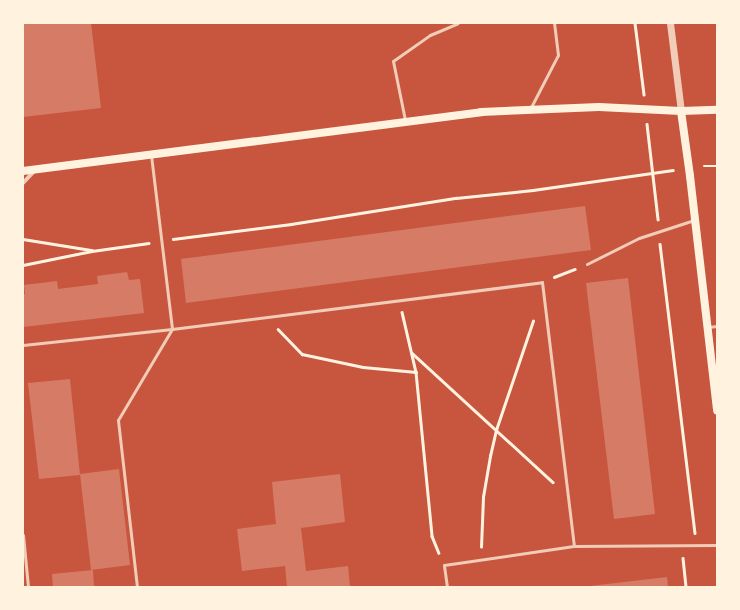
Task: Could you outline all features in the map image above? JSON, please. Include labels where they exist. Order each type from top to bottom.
[{"type":"main road","points":[[23,171],[482,112],[599,107],[681,111],[717,110]]},
{"type":"main road","points":[[681,111],[689,167],[717,410]]},
{"type":"street","points":[[670,23],[681,111]]},
{"type":"street","points":[[23,183],[36,169]]},
{"type":"lane","points":[[405,121],[393,61],[430,35],[458,23]]},
{"type":"lane","points":[[530,109],[558,55],[554,23]]},
{"type":"lane","points":[[137,587],[118,420],[172,329],[151,155]]},
{"type":"lane","points":[[588,264],[639,238],[695,219]]},
{"type":"lane","points":[[23,345],[172,329],[542,282],[574,546]]},
{"type":"lane","points":[[708,327],[717,326]]},
{"type":"lane","points":[[23,535],[28,587]]},
{"type":"lane","points":[[447,587],[444,565],[480,559],[574,546],[717,545]]},
{"type":"path","points":[[635,23],[645,101]]},
{"type":"path","points":[[647,123],[658,226]]},
{"type":"path","points":[[23,265],[95,251],[161,241],[291,224],[456,198],[689,167]]},
{"type":"path","points":[[23,239],[95,251]]},
{"type":"path","points":[[660,242],[696,545]]},
{"type":"path","points":[[542,282],[588,264]]},
{"type":"path","points":[[399,300],[416,372],[432,536],[444,565]]},
{"type":"path","points":[[480,559],[483,497],[496,430],[534,316]]},
{"type":"path","points":[[267,317],[302,354],[363,367],[416,372]]},
{"type":"path","points":[[411,353],[568,496]]},
{"type":"path","points":[[681,545],[686,587]]},
{"type":"building","points":[[23,23],[91,23],[101,108],[23,117]]},
{"type":"building","points":[[585,206],[591,250],[186,303],[181,259]]},
{"type":"building","points":[[127,272],[129,280],[140,279],[144,313],[23,327],[23,294],[25,294],[24,285],[57,281],[58,289],[98,284],[97,276]]},
{"type":"building","points":[[628,278],[655,514],[614,519],[586,283]]},
{"type":"building","points":[[70,379],[80,475],[39,479],[28,383]]},
{"type":"building","points":[[119,469],[130,565],[91,570],[80,474]]},
{"type":"building","points":[[340,474],[345,522],[301,528],[306,571],[348,566],[350,587],[287,587],[285,566],[242,571],[237,529],[276,524],[272,482]]},
{"type":"building","points":[[93,570],[94,587],[53,587],[52,574]]},
{"type":"building","points":[[667,577],[668,587],[590,587],[590,586]]}]
